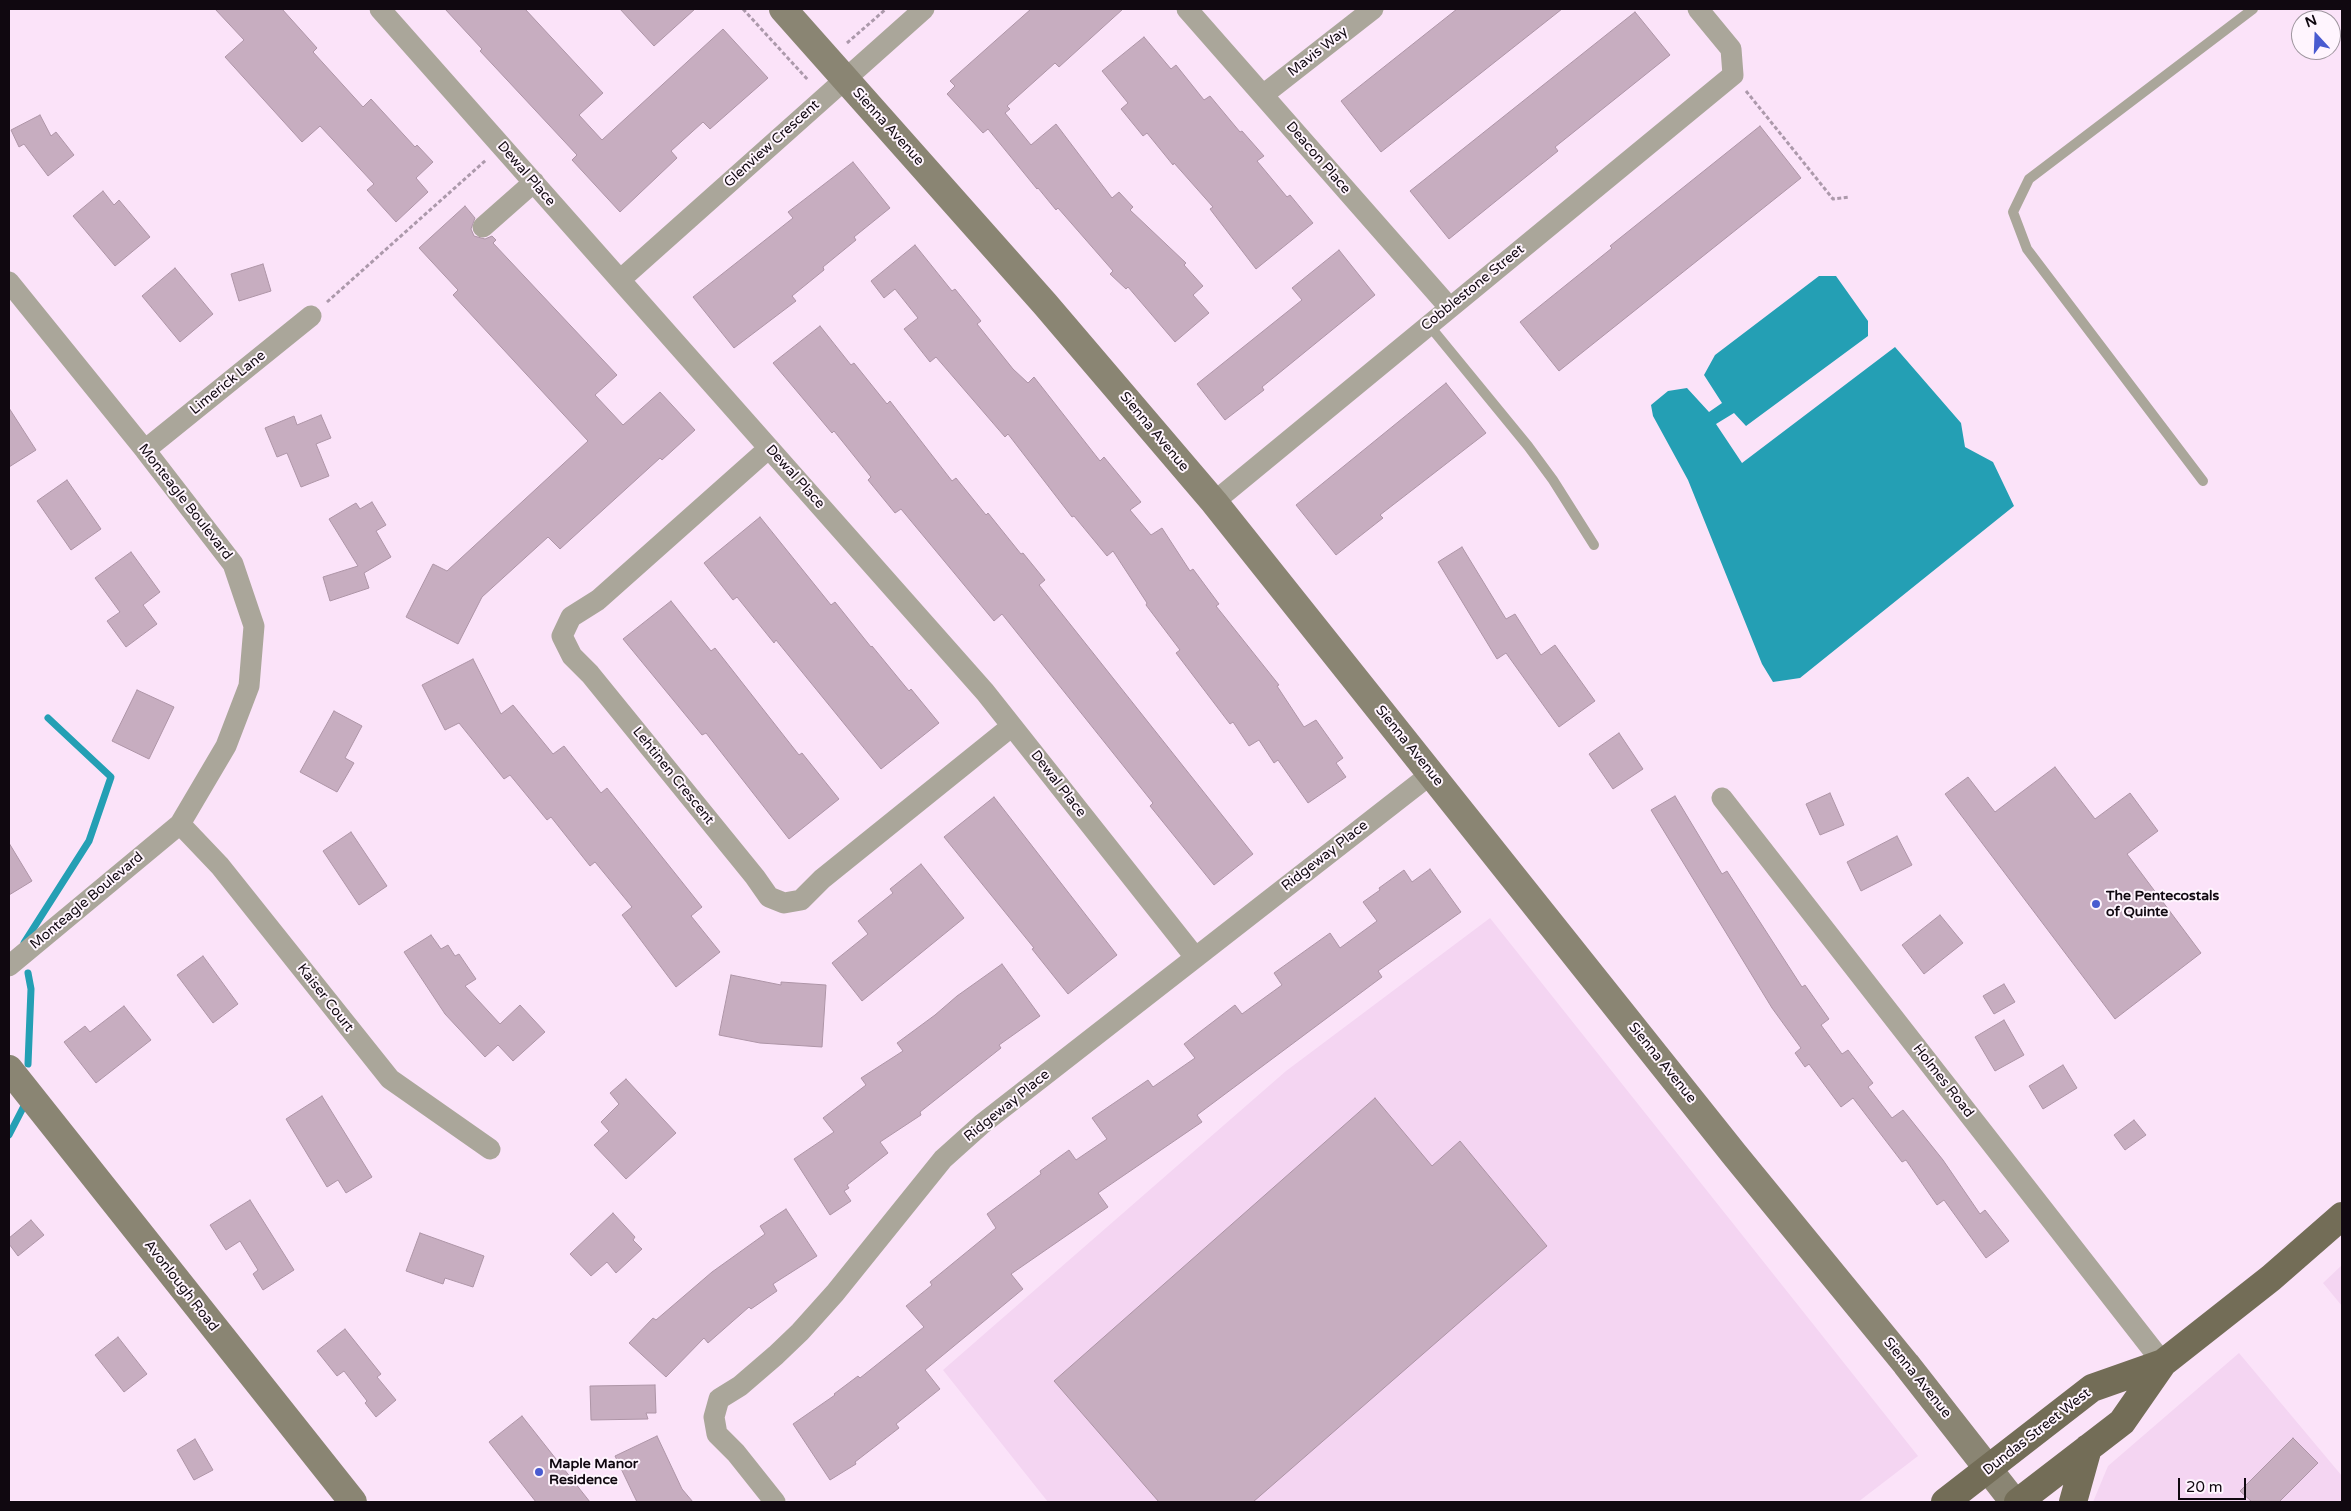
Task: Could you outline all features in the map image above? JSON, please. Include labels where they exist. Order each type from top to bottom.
[{"type":"main road","name":"Dundas Street West","points":[[2016,1502],[2122,1422],[2162,1363],[2271,1278],[2342,1216]]},
{"type":"main road","name":"Dundas Street West","points":[[1946,1502],[2092,1388],[2162,1363]]},
{"type":"main road","points":[[2073,1502],[2088,1448]]},
{"type":"street","name":"Dewal Place","points":[[380,9],[985,692],[1194,957]]},
{"type":"street","name":"Sienna Avenue","points":[[783,9],[1046,304],[1214,502],[2016,1502]]},
{"type":"street","name":"Glenview Crescent","points":[[620,280],[924,9]]},
{"type":"street","name":"Deacon Place","points":[[1187,9],[1449,307]]},
{"type":"street","name":"Mavis Way","points":[[1263,95],[1373,9]]},
{"type":"street","points":[[1698,9],[1731,49],[1733,75]]},
{"type":"street","name":"Cobblestone Street","points":[[1214,502],[1733,75]]},
{"type":"street","points":[[483,227],[534,182]]},
{"type":"street","name":"Monteagle Boulevard","points":[[9,282],[145,450],[233,564],[254,626],[249,686],[246,695],[226,746],[180,824],[9,966]]},
{"type":"street","name":"Limerick Lane","points":[[145,450],[311,316]]},
{"type":"street","name":"Lehtinen Crescent","points":[[769,448],[598,600],[571,617],[562,636],[572,656],[590,674],[755,877],[769,897],[784,903],[801,900],[822,879],[1012,726]]},
{"type":"street","name":"Ridgeway Place","points":[[775,1502],[736,1453],[717,1434],[714,1416],[719,1399],[740,1386],[769,1362],[800,1332],[835,1293],[943,1159],[982,1124],[1431,774]]},
{"type":"street","name":"Holmes Road","points":[[1722,798],[2162,1363]]},
{"type":"street","name":"Kaiser Court","points":[[180,824],[220,866],[390,1079],[490,1149]]},
{"type":"street","name":"Avonlough Road","points":[[9,1069],[353,1502]]},
{"type":"lane","points":[[2203,481],[2027,250],[2013,212],[2029,179],[2253,9]]},
{"type":"lane","points":[[1428,324],[1533,453],[1575,512],[1594,545]]},
{"type":"path","points":[[743,9],[808,80]]},
{"type":"path","points":[[1733,75],[1833,200],[1849,197]]},
{"type":"path","points":[[311,316],[502,146]]},
{"type":"shaded area","points":[[1490,918],[1918,1456],[1858,1502],[1048,1502],[943,1370],[1286,1071]]},
{"type":"shaded area","points":[[2342,1265],[2342,1306],[2323,1283]]},
{"type":"shaded area","points":[[2239,1353],[2342,1476],[2342,1502],[2093,1502],[2108,1466]]},
{"type":"water","points":[[1819,276],[1836,276],[1868,321],[1868,336],[1746,426],[1734,413],[1716,424],[1742,463],[1895,347],[1961,423],[1965,447],[1993,462],[2014,506],[1800,678],[1773,682],[1762,664],[1688,480],[1653,416],[1651,405],[1668,391],[1687,388],[1709,412],[1722,403],[1704,375],[1715,355]]},
{"type":"building","points":[[215,9],[282,9],[317,48],[313,52],[363,107],[371,99],[415,147],[417,145],[433,162],[416,178],[428,192],[396,222],[367,190],[374,184],[320,126],[302,142],[225,57],[244,40]]},
{"type":"building","points":[[445,9],[525,9],[603,93],[579,115],[602,140],[723,29],[768,78],[710,129],[703,122],[671,151],[677,158],[620,212],[572,160],[577,155],[480,51],[482,49]]},
{"type":"building","points":[[620,9],[695,9],[654,46]]},
{"type":"building","points":[[1031,9],[1123,9],[1059,67],[1055,63],[1007,106],[1010,109],[1005,113],[1031,145],[1056,124],[1112,198],[1119,192],[1133,207],[1130,210],[1186,263],[1184,265],[1203,286],[1193,295],[1209,313],[1175,342],[1128,287],[1126,289],[1110,274],[1113,271],[1058,208],[1056,210],[1037,189],[988,129],[983,133],[947,94],[955,86],[950,81]]},
{"type":"building","points":[[1457,9],[1562,9],[1381,152],[1341,101]]},
{"type":"building","points":[[1635,12],[1670,55],[1555,147],[1558,151],[1449,239],[1410,191]]},
{"type":"building","points":[[1144,37],[1171,69],[1176,65],[1204,100],[1210,96],[1240,132],[1242,131],[1264,156],[1257,161],[1287,197],[1290,195],[1313,223],[1256,269],[1210,209],[1213,207],[1174,163],[1173,165],[1147,133],[1143,136],[1121,109],[1128,103],[1102,71]]},
{"type":"building","points":[[40,115],[51,136],[56,132],[74,155],[48,176],[24,144],[19,147],[11,130]]},
{"type":"building","points":[[1760,126],[1801,178],[1559,371],[1520,322],[1612,248],[1610,246]]},
{"type":"building","points":[[853,162],[890,208],[854,237],[856,240],[823,267],[824,270],[792,296],[796,301],[734,348],[693,297],[793,218],[788,212]]},
{"type":"building","points":[[103,191],[114,205],[119,200],[150,237],[115,266],[73,216]]},
{"type":"building","points":[[465,206],[475,218],[471,229],[474,236],[485,239],[492,236],[496,240],[493,243],[617,375],[595,395],[623,425],[660,392],[695,430],[662,460],[660,458],[560,549],[548,537],[482,597],[458,644],[406,617],[433,564],[447,571],[588,441],[453,295],[458,290],[419,248]]},
{"type":"building","points":[[915,245],[952,291],[955,289],[981,321],[977,324],[1013,369],[1028,383],[1034,377],[1100,461],[1104,457],[1141,502],[1130,510],[1151,535],[1162,528],[1190,571],[1193,569],[1219,604],[1216,606],[1279,685],[1277,686],[1304,727],[1316,720],[1343,758],[1336,763],[1346,777],[1308,803],[1278,760],[1274,763],[1259,740],[1249,746],[1233,722],[1230,724],[1176,653],[1180,650],[1146,605],[1147,603],[1113,551],[1107,556],[1074,516],[1072,517],[1008,434],[1005,437],[936,357],[930,362],[904,329],[918,318],[895,289],[884,298],[871,281]]},
{"type":"building","points":[[1339,250],[1375,295],[1262,387],[1264,390],[1225,420],[1197,384],[1302,300],[1292,288]]},
{"type":"building","points":[[263,264],[271,291],[239,301],[231,274]]},
{"type":"building","points":[[175,268],[213,314],[180,342],[142,296]]},
{"type":"building","points":[[820,326],[851,365],[854,363],[887,404],[890,401],[952,481],[956,478],[986,515],[988,513],[1021,554],[1023,553],[1045,580],[1039,585],[1253,854],[1214,885],[1150,806],[1153,803],[1002,614],[994,621],[901,509],[895,513],[868,480],[871,477],[834,431],[832,433],[773,363]]},
{"type":"building","points":[[1446,383],[1486,433],[1380,515],[1383,518],[1336,555],[1296,505]]},
{"type":"building","points":[[9,408],[36,450],[9,467]]},
{"type":"building","points":[[321,415],[331,438],[316,444],[329,476],[301,487],[287,453],[277,457],[265,428],[294,416],[297,425]]},
{"type":"building","points":[[67,480],[101,529],[71,550],[37,501]]},
{"type":"building","points":[[372,502],[386,525],[376,531],[391,557],[364,573],[369,588],[330,601],[323,577],[358,566],[329,519],[356,503],[360,509]]},
{"type":"building","points":[[760,517],[831,605],[835,602],[871,647],[909,691],[911,689],[939,723],[881,769],[776,640],[774,643],[737,597],[733,600],[704,563]]},
{"type":"building","points":[[1462,547],[1506,619],[1515,614],[1541,655],[1555,645],[1595,701],[1559,727],[1506,653],[1497,659],[1438,562]]},
{"type":"building","points":[[131,552],[160,592],[143,605],[157,624],[126,647],[107,621],[120,612],[95,578]]},
{"type":"building","points":[[671,601],[711,651],[715,648],[799,755],[802,753],[839,799],[789,839],[706,733],[702,735],[623,639]]},
{"type":"building","points":[[473,659],[501,714],[513,705],[553,754],[564,746],[601,793],[607,788],[702,907],[691,916],[720,952],[676,987],[622,915],[632,907],[595,862],[590,866],[551,817],[547,820],[510,775],[504,779],[459,723],[445,730],[422,685]]},
{"type":"building","points":[[137,690],[174,707],[149,759],[112,741]]},
{"type":"building","points":[[334,711],[362,726],[345,758],[354,763],[337,792],[300,772]]},
{"type":"building","points":[[1619,733],[1643,769],[1613,789],[1589,754]]},
{"type":"building","name":"The Pentecostals of Quinte","points":[[2055,767],[2095,819],[2130,793],[2158,831],[2127,854],[2201,953],[2115,1019],[1945,794],[1968,777],[1995,812]]},
{"type":"building","points":[[1830,793],[1844,825],[1820,835],[1806,804]]},
{"type":"building","points":[[1675,796],[1722,874],[1727,871],[1802,987],[1805,985],[1829,1019],[1821,1025],[1842,1054],[1848,1050],[1873,1083],[1868,1087],[1892,1118],[1903,1110],[1943,1160],[1980,1214],[1985,1210],[2009,1241],[1986,1258],[1944,1200],[1937,1205],[1906,1160],[1902,1162],[1853,1098],[1841,1107],[1809,1064],[1805,1067],[1795,1053],[1801,1048],[1772,1008],[1651,810]]},
{"type":"building","points":[[994,797],[1117,955],[1068,994],[1032,949],[1034,948],[944,837]]},
{"type":"building","points":[[351,832],[387,886],[359,905],[323,851]]},
{"type":"building","points":[[1897,836],[1912,865],[1861,891],[1847,862]]},
{"type":"building","points":[[9,843],[32,881],[9,895]]},
{"type":"building","points":[[921,864],[964,918],[862,1001],[832,963],[868,934],[858,921],[893,893],[890,889]]},
{"type":"building","points":[[1430,869],[1461,912],[1378,971],[1382,977],[1197,1115],[1202,1122],[1098,1193],[1108,1207],[1011,1274],[1023,1289],[925,1370],[940,1389],[896,1424],[899,1428],[855,1462],[856,1464],[830,1480],[793,1424],[835,1395],[858,1376],[860,1378],[924,1327],[906,1306],[932,1285],[930,1282],[996,1228],[987,1214],[1041,1174],[1040,1171],[1069,1150],[1076,1160],[1107,1139],[1092,1118],[1148,1080],[1153,1087],[1195,1058],[1184,1044],[1235,1005],[1242,1014],[1282,985],[1274,973],[1330,933],[1340,948],[1377,921],[1363,902],[1380,890],[1379,888],[1404,870],[1412,882]]},
{"type":"building","points":[[1940,915],[1963,943],[1924,974],[1902,945]]},
{"type":"building","points":[[431,935],[441,949],[448,945],[455,956],[459,954],[476,979],[465,986],[500,1024],[520,1005],[545,1032],[513,1061],[498,1045],[485,1057],[445,1014],[404,952]]},
{"type":"building","points":[[203,956],[238,1004],[213,1023],[177,975]]},
{"type":"building","points":[[1002,964],[1040,1016],[999,1045],[1001,1048],[920,1112],[921,1115],[880,1142],[888,1153],[847,1185],[849,1188],[844,1191],[851,1201],[830,1215],[794,1159],[834,1132],[823,1118],[866,1085],[861,1078],[903,1051],[897,1043]]},
{"type":"building","points":[[731,975],[781,985],[781,982],[826,985],[822,1047],[760,1043],[719,1035]]},
{"type":"building","points":[[2004,984],[2015,1002],[1994,1014],[1983,996]]},
{"type":"building","points":[[124,1006],[151,1040],[96,1083],[64,1042],[85,1026],[90,1032]]},
{"type":"building","points":[[2004,1020],[2024,1055],[1995,1071],[1975,1037]]},
{"type":"building","points":[[2063,1065],[2077,1088],[2043,1109],[2029,1086]]},
{"type":"building","points":[[626,1079],[676,1133],[626,1179],[594,1145],[609,1131],[601,1122],[619,1104],[610,1093]]},
{"type":"building","points":[[322,1096],[372,1177],[346,1193],[338,1180],[327,1187],[286,1119]]},
{"type":"building","points":[[1375,1098],[1432,1166],[1460,1141],[1547,1246],[1253,1502],[1159,1502],[1054,1381]]},
{"type":"building","points":[[2134,1120],[2146,1135],[2125,1150],[2114,1135]]},
{"type":"building","points":[[250,1200],[294,1270],[263,1290],[253,1274],[258,1270],[240,1241],[226,1250],[210,1225]]},
{"type":"building","points":[[786,1209],[817,1256],[773,1284],[777,1291],[751,1309],[749,1307],[708,1343],[704,1338],[666,1377],[629,1343],[653,1318],[656,1320],[712,1272],[765,1234],[760,1226]]},
{"type":"building","points":[[613,1213],[635,1237],[633,1240],[642,1249],[616,1273],[607,1262],[591,1276],[570,1254]]},
{"type":"building","points":[[31,1220],[44,1235],[18,1256],[9,1244],[9,1238]]},
{"type":"building","points":[[420,1233],[484,1256],[473,1287],[445,1278],[443,1284],[406,1271]]},
{"type":"building","points":[[345,1329],[381,1374],[377,1377],[396,1400],[376,1417],[365,1403],[367,1401],[344,1371],[337,1376],[317,1351]]},
{"type":"building","points":[[118,1337],[147,1374],[124,1392],[95,1355]]},
{"type":"building","points":[[655,1385],[656,1413],[646,1413],[648,1419],[591,1420],[590,1386]]},
{"type":"building","name":"Maple Manor Residence","points":[[522,1416],[590,1502],[536,1502],[489,1442]]},
{"type":"building","points":[[657,1436],[682,1489],[693,1502],[637,1502],[615,1456]]},
{"type":"building","points":[[2293,1438],[2318,1463],[2279,1502],[2252,1502],[2240,1491]]},
{"type":"building","points":[[195,1439],[213,1470],[194,1480],[177,1450]]},
{"type":"waterway","points":[[24,943],[89,841],[111,777],[48,718]]},
{"type":"waterway","points":[[28,973],[31,989],[28,1064]]},
{"type":"waterway","points":[[9,1135],[26,1102]]},
{"type":"place","name":"The Pentecostals of Quinte","points":[[2096,904]]},
{"type":"place","name":"Maple Manor Residence","points":[[539,1472]]}]
